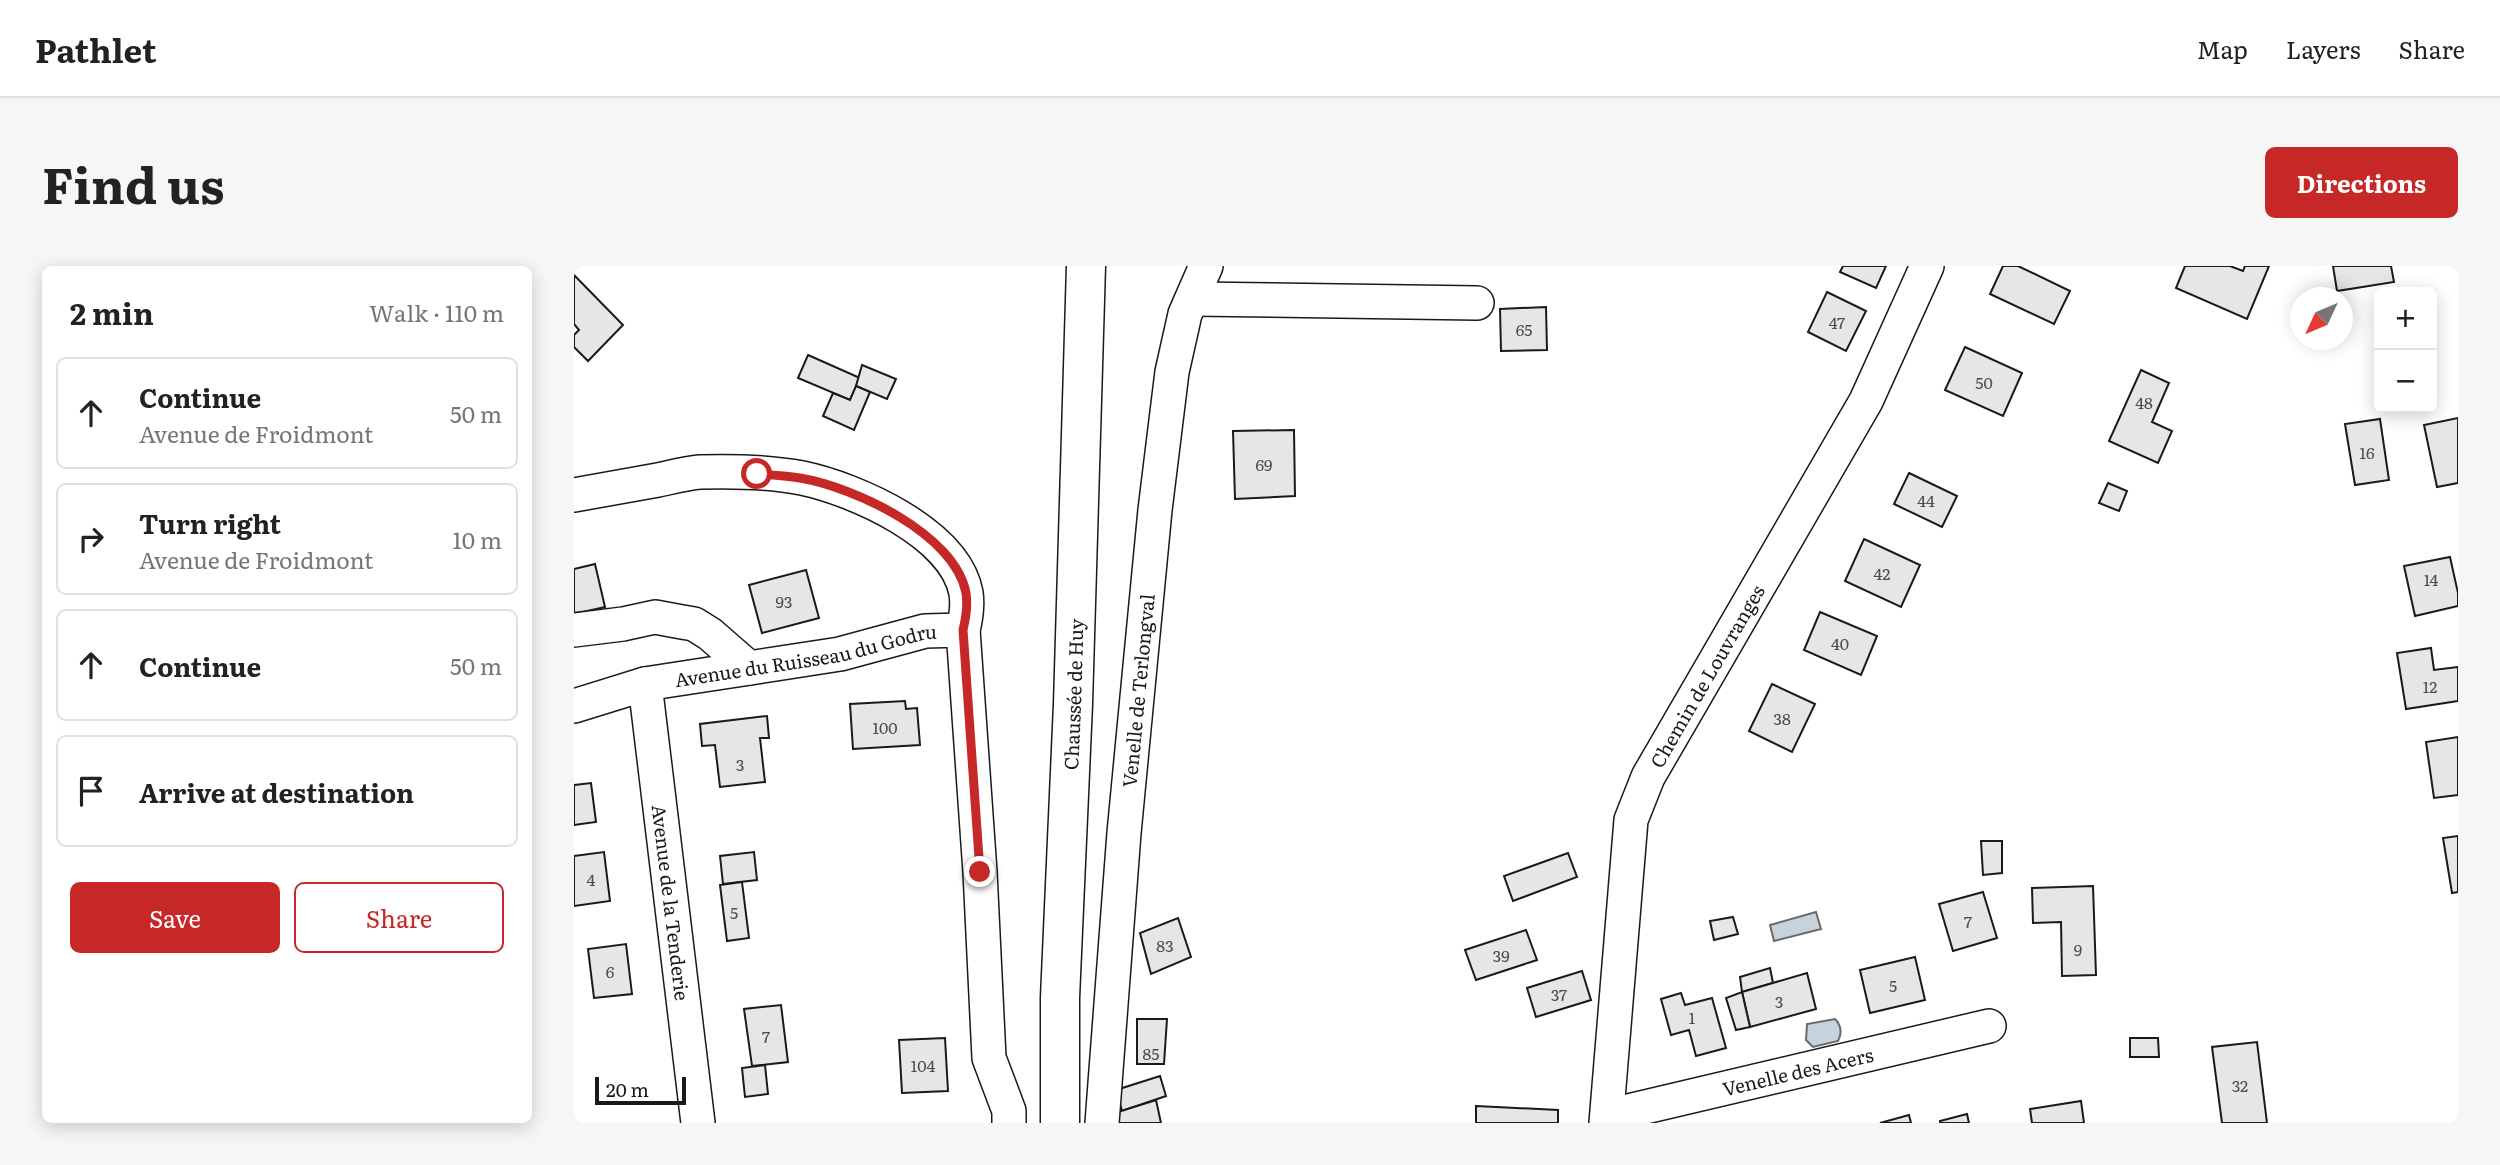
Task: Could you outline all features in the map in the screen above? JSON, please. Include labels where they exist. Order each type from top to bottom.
[{"type":"main road","name":"Chaussée de Huy","points":[[1060,1123],[1060,998],[1086,266]]},
{"type":"street","name":"Venelle de Terlongval","points":[[1102,1123],[1124,833],[1155,510],[1172,372],[1185,314],[1206,266]]},
{"type":"street","name":"Chemin de Louvranges","points":[[1607,1120],[1631,820],[1648,777],[1866,401],[1927,266]]},
{"type":"street","points":[[1193,299],[1477,303]]},
{"type":"street","points":[[574,495],[698,472],[802,478],[836,488],[901,518],[928,536],[946,555],[966,592],[967,615],[963,630]]},
{"type":"street","points":[[574,630],[655,617],[694,624],[750,668]]},
{"type":"street","name":"Avenue du Ruisseau du Godru","points":[[574,706],[646,684],[839,654],[925,631],[963,630],[980,872],[989,1058],[1009,1111],[1009,1123]]},
{"type":"street","name":"Avenue de la Tenderie","points":[[646,684],[698,1123]]},
{"type":"street","name":"Venelle des Acers","points":[[1607,1120],[1989,1026]]},
{"type":"shaded area","points":[[1816,912],[1821,929],[1774,941],[1770,925]]},
{"type":"shaded area","points":[[1835,1019],[1840,1029],[1838,1041],[1813,1047],[1806,1040],[1807,1024]]},
{"type":"building","points":[[1843,266],[1886,266],[1876,288],[1840,272]]},
{"type":"building","points":[[2003,266],[2018,266],[2070,291],[2054,324],[1990,294]]},
{"type":"building","points":[[2185,266],[2230,266],[2243,271],[2245,266],[2269,266],[2247,319],[2176,288]]},
{"type":"building","points":[[2333,266],[2391,266],[2394,282],[2353,288],[2336,287]]},
{"type":"building","points":[[574,275],[623,325],[588,361],[574,347],[574,335],[579,330],[574,324]]},
{"type":"building","points":[[1827,292],[1866,311],[1846,351],[1808,332]]},
{"type":"building","points":[[1546,307],[1547,350],[1501,351],[1500,309]]},
{"type":"building","points":[[1965,347],[2022,373],[2003,416],[1945,390]]},
{"type":"building","points":[[808,355],[860,378],[850,400],[798,378]]},
{"type":"building","points":[[862,365],[896,379],[887,399],[856,386]]},
{"type":"building","points":[[2141,370],[2169,383],[2152,422],[2172,431],[2158,463],[2109,441]]},
{"type":"building","points":[[856,386],[870,392],[854,430],[823,416],[833,393],[850,400]]},
{"type":"building","points":[[2458,418],[2458,483],[2437,487],[2424,425]]},
{"type":"building","points":[[2380,419],[2389,480],[2355,485],[2345,424]]},
{"type":"building","points":[[1294,430],[1295,496],[1235,499],[1233,431]]},
{"type":"building","points":[[1909,473],[1957,496],[1942,527],[1894,504]]},
{"type":"building","points":[[2108,483],[2127,491],[2119,511],[2099,503]]},
{"type":"building","points":[[1864,539],[1920,565],[1901,607],[1845,581]]},
{"type":"building","points":[[2450,557],[2458,606],[2415,616],[2404,566]]},
{"type":"building","points":[[595,564],[605,607],[574,614],[574,569]]},
{"type":"building","points":[[806,570],[819,618],[762,633],[749,585]]},
{"type":"building","points":[[1820,612],[1877,636],[1861,675],[1804,650]]},
{"type":"building","points":[[2431,648],[2434,670],[2458,667],[2458,701],[2406,709],[2397,653]]},
{"type":"building","points":[[1772,684],[1815,704],[1792,752],[1749,731]]},
{"type":"building","points":[[905,701],[906,709],[917,708],[920,745],[853,749],[850,704]]},
{"type":"building","points":[[767,716],[769,738],[760,738],[765,782],[720,787],[715,745],[702,746],[700,724]]},
{"type":"building","points":[[2458,737],[2458,795],[2434,798],[2426,742]]},
{"type":"building","points":[[591,783],[596,822],[574,825],[574,785]]},
{"type":"building","points":[[2458,836],[2458,892],[2452,893],[2443,838]]},
{"type":"building","points":[[1981,841],[2002,841],[2002,873],[1983,875]]},
{"type":"building","points":[[604,852],[610,901],[574,906],[574,856]]},
{"type":"building","points":[[754,852],[757,880],[723,884],[720,856]]},
{"type":"building","points":[[1568,853],[1577,877],[1513,901],[1504,876]]},
{"type":"building","points":[[742,882],[749,938],[727,941],[720,885]]},
{"type":"building","points":[[2093,886],[2096,975],[2062,976],[2061,922],[2033,923],[2032,888]]},
{"type":"building","points":[[1983,892],[1997,938],[1953,951],[1939,904]]},
{"type":"building","points":[[1733,917],[1738,934],[1714,940],[1710,921]]},
{"type":"building","points":[[1178,918],[1191,957],[1151,974],[1140,933]]},
{"type":"building","points":[[1526,930],[1537,960],[1476,980],[1465,950]]},
{"type":"building","points":[[626,944],[632,994],[594,998],[588,949]]},
{"type":"building","points":[[1915,957],[1925,1000],[1870,1013],[1860,970]]},
{"type":"building","points":[[1770,968],[1773,983],[1742,992],[1740,977]]},
{"type":"building","points":[[1582,971],[1591,1000],[1536,1017],[1527,988]]},
{"type":"building","points":[[1807,973],[1816,1009],[1750,1027],[1742,992]]},
{"type":"building","points":[[1742,992],[1750,1027],[1736,1030],[1726,998]]},
{"type":"building","points":[[1681,993],[1685,1005],[1712,998],[1726,1048],[1696,1056],[1689,1030],[1671,1035],[1661,999]]},
{"type":"building","points":[[781,1005],[788,1062],[752,1066],[744,1009]]},
{"type":"building","points":[[1137,1019],[1167,1019],[1164,1064],[1137,1064]]},
{"type":"building","points":[[945,1038],[948,1091],[902,1093],[899,1040]]},
{"type":"building","points":[[2130,1038],[2158,1038],[2159,1057],[2130,1057]]},
{"type":"building","points":[[2257,1042],[2267,1123],[2222,1123],[2212,1047]]},
{"type":"building","points":[[765,1065],[768,1094],[745,1097],[742,1068]]},
{"type":"building","points":[[1160,1076],[1166,1096],[1122,1111],[1116,1090]]},
{"type":"building","points":[[1156,1100],[1161,1123],[1118,1123],[1115,1113]]},
{"type":"building","points":[[2081,1101],[2084,1123],[2032,1123],[2030,1109]]},
{"type":"building","points":[[1476,1106],[1558,1110],[1558,1123],[1476,1123]]},
{"type":"building","points":[[1967,1114],[1969,1123],[1940,1123],[1940,1121]]},
{"type":"building","points":[[1909,1115],[1911,1123],[1880,1123]]},
{"type":"route","points":[[757,474],[802,478],[836,488],[901,518],[928,536],[958,573],[966,592],[967,615],[963,630],[980,872]]}]
